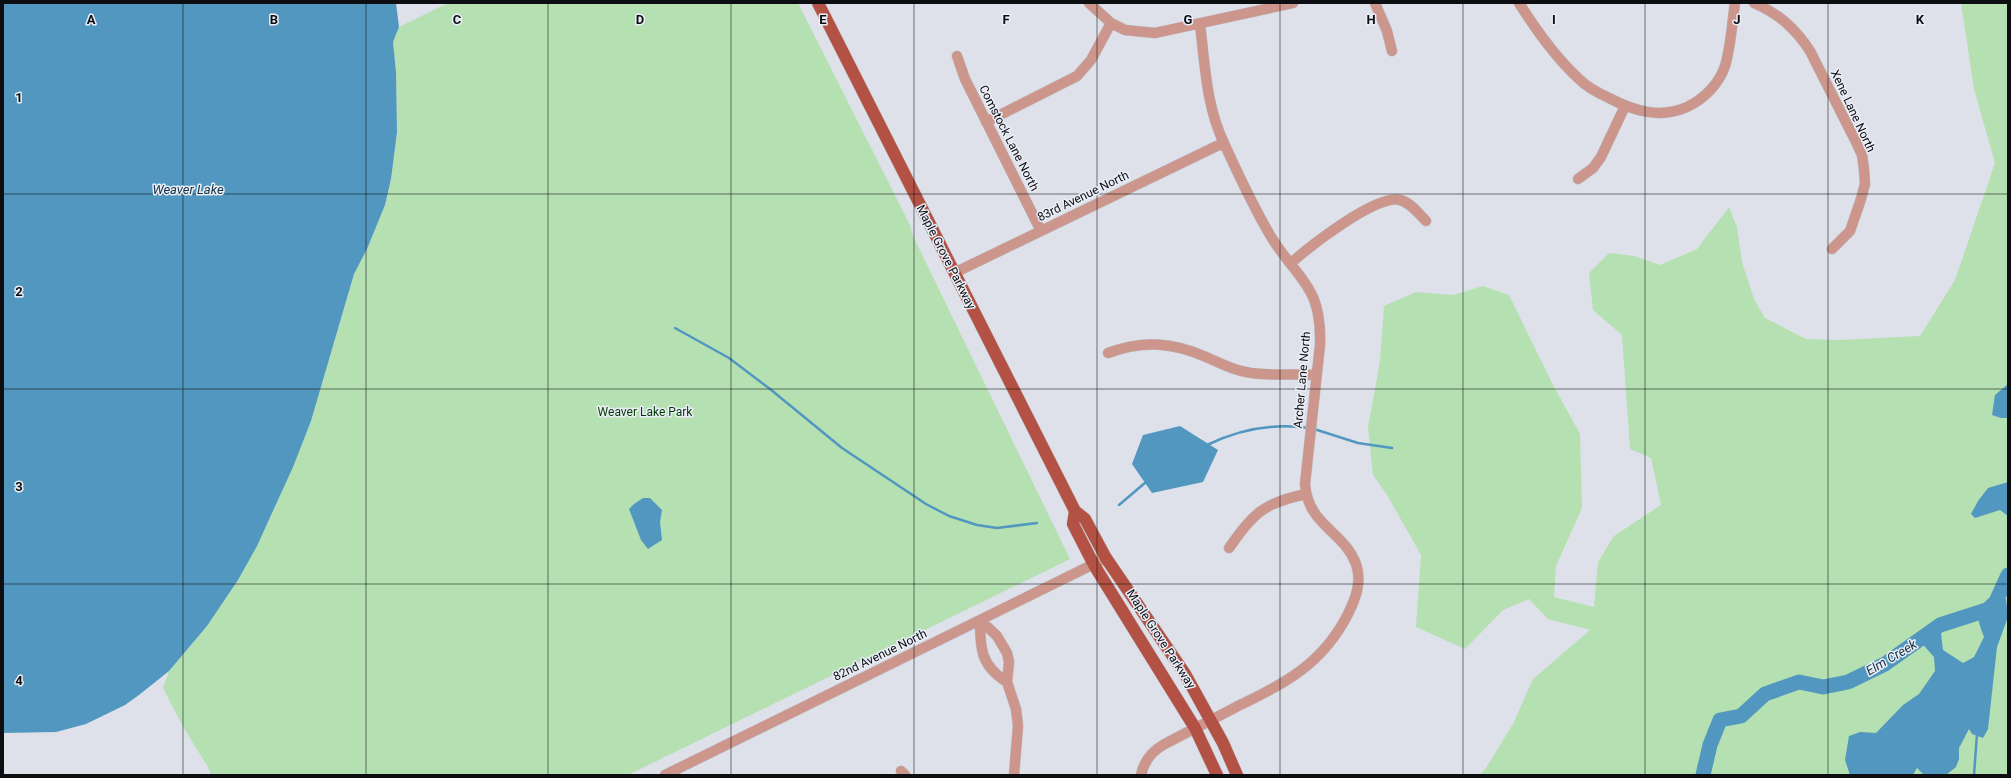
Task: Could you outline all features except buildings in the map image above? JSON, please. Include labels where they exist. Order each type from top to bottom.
[{"type":"main road","name":"Maple Grove Parkway","points":[[818,3],[1075,511],[1085,519],[1106,558],[1165,642],[1211,720],[1237,775]]},
{"type":"main road","name":"Maple Grove Parkway","points":[[1075,511],[1073,524],[1094,565],[1195,728],[1217,775]]},
{"type":"street","points":[[1089,3],[1111,23],[1124,30],[1155,33],[1293,3]]},
{"type":"street","points":[[1375,3],[1387,31],[1392,51]]},
{"type":"street","points":[[1519,3],[1547,43],[1579,80],[1593,90],[1626,106],[1647,112],[1664,113],[1680,110],[1694,104],[1708,93],[1718,81],[1725,66],[1734,3]]},
{"type":"street","name":"Xene Lane North","points":[[1754,3],[1773,11],[1801,36],[1862,155],[1865,184],[1861,199],[1850,231],[1832,249]]},
{"type":"street","points":[[986,122],[1077,76],[1091,60],[1111,23]]},
{"type":"street","name":"Archer Lane North","points":[[1141,775],[1146,761],[1156,749],[1275,688],[1300,672],[1329,643],[1342,626],[1358,591],[1356,564],[1342,542],[1317,518],[1306,494],[1305,484],[1320,327],[1318,309],[1310,289],[1269,233],[1214,121],[1209,98],[1200,24]]},
{"type":"street","name":"Comstock Lane North","points":[[957,56],[965,79],[1041,231]]},
{"type":"street","points":[[1578,179],[1593,168],[1601,157],[1626,106]]},
{"type":"street","name":"83rd Avenue North","points":[[954,273],[1223,142]]},
{"type":"street","points":[[1291,263],[1331,230],[1351,218],[1392,199],[1401,200],[1408,203],[1426,221]]},
{"type":"street","points":[[1108,353],[1133,345],[1148,343],[1162,344],[1181,347],[1244,372],[1265,375],[1316,375]]},
{"type":"street","points":[[1229,548],[1243,528],[1262,509],[1274,502],[1306,494]]},
{"type":"street","name":"82nd Avenue North","points":[[665,775],[1106,558]]},
{"type":"street","points":[[980,620],[980,643],[985,660],[990,669],[1007,682]]},
{"type":"street","points":[[980,620],[997,636],[1007,653],[1009,670],[1007,682],[1016,709],[1018,726],[1014,775]]},
{"type":"green space","name":"Weaver Lake Park","points":[[448,3],[798,3],[910,225],[913,236],[1070,559],[628,775],[211,775],[208,767],[182,725],[163,688],[169,671],[207,626],[238,580],[271,516],[311,421],[354,274],[367,249],[385,205],[391,179],[397,132],[396,72],[393,42],[399,27]]},
{"type":"green space","points":[[1961,3],[2008,3],[2008,775],[1479,775],[1486,768],[1513,724],[1533,679],[1590,630],[1548,619],[1529,599],[1503,610],[1465,649],[1416,627],[1421,555],[1387,495],[1373,475],[1368,427],[1380,361],[1384,306],[1416,292],[1453,295],[1483,286],[1509,295],[1552,383],[1580,434],[1582,508],[1556,566],[1554,597],[1594,607],[1598,562],[1614,536],[1661,505],[1651,458],[1630,449],[1622,335],[1593,310],[1589,273],[1609,253],[1634,256],[1660,265],[1697,249],[1729,207],[1737,227],[1742,262],[1754,299],[1765,318],[1806,339],[1839,340],[1920,336],[1955,280],[1995,163],[1974,89]]},
{"type":"water","name":"Weaver Lake","points":[[3,3],[396,3],[399,27],[393,42],[396,72],[397,132],[391,179],[385,205],[367,249],[354,274],[311,421],[293,467],[257,546],[238,580],[207,626],[169,671],[125,705],[86,724],[56,732],[3,733]]},
{"type":"water","points":[[2008,384],[2008,418],[2001,418],[1992,415],[1995,395]]},
{"type":"water","points":[[1180,426],[1218,450],[1203,482],[1152,493],[1132,464],[1143,435]]},
{"type":"water","points":[[2008,482],[2008,516],[2000,510],[1975,518],[1971,514],[1978,501],[1988,488]]},
{"type":"water","points":[[643,498],[650,498],[662,510],[660,522],[662,540],[648,549],[641,540],[629,509]]},
{"type":"water","points":[[1989,598],[2006,599],[2008,617],[1997,647],[1988,729],[1983,738],[1972,734],[1969,729],[1959,748],[1959,759],[1956,767],[1946,775],[1924,775],[1917,768],[1913,775],[1850,775],[1845,760],[1849,736],[1860,732],[1876,733],[1903,705],[1919,694],[1935,671],[1934,657],[1919,640],[1940,625],[1943,650],[1963,663],[1974,657],[1984,637],[1978,616],[1979,612]]},
{"type":"waterway","points":[[675,328],[729,358],[770,389],[842,448],[926,504],[949,516],[977,525],[997,528],[1037,523]]},
{"type":"waterway","points":[[1207,445],[1231,435],[1256,429],[1283,426],[1309,428]]},
{"type":"waterway","points":[[1314,429],[1358,443],[1392,448]]},
{"type":"waterway","points":[[1119,505],[1146,482]]},
{"type":"waterway","name":"Elm Creek","points":[[1703,775],[1710,745],[1720,720],[1741,716],[1765,694],[1799,682],[1823,687],[1848,682],[1885,664],[1940,625],[1993,608],[2008,575]]},
{"type":"waterway","points":[[1974,775],[1977,734]]}]
